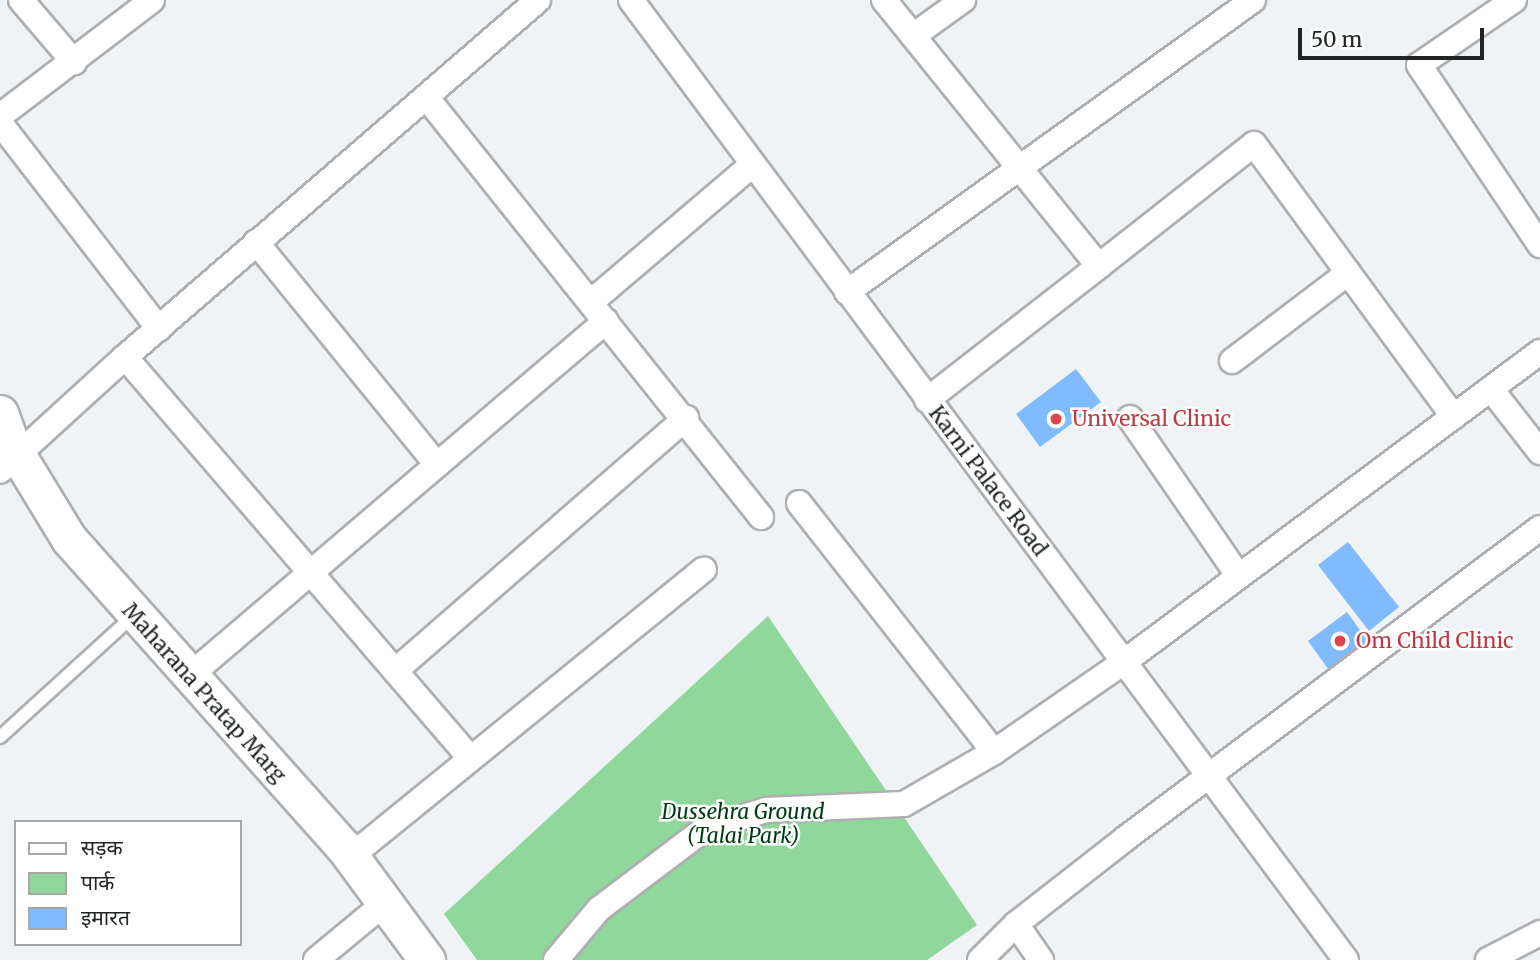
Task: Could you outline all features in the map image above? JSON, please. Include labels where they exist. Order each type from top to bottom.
[{"type":"street","points":[[22,0],[74,62]]},
{"type":"street","points":[[0,116],[152,0]]},
{"type":"street","points":[[8,462],[256,242],[428,98],[538,0]]},
{"type":"street","name":"Karni Palace Road","points":[[631,0],[1346,960]]},
{"type":"street","points":[[884,0],[1099,266]]},
{"type":"street","points":[[914,36],[963,0]]},
{"type":"street","points":[[847,292],[1253,0]]},
{"type":"street","points":[[1514,0],[1419,65],[1540,244]]},
{"type":"street","points":[[428,98],[686,418],[761,517]]},
{"type":"street","points":[[0,123],[159,329]]},
{"type":"street","points":[[928,400],[1254,144],[1454,416]]},
{"type":"street","points":[[188,677],[437,465],[752,165]]},
{"type":"street","points":[[256,242],[437,465]]},
{"type":"street","points":[[1232,361],[1348,273]]},
{"type":"street","points":[[556,960],[599,909],[706,828],[766,810],[904,804],[994,752],[1124,662],[1540,352]]},
{"type":"street","points":[[125,357],[471,759]]},
{"type":"street","points":[[1491,389],[1540,452]]},
{"type":"street","name":"Maharana Pratap Marg","points":[[0,413],[8,462],[134,615],[350,857],[426,960]]},
{"type":"street","points":[[396,671],[686,418]]},
{"type":"street","points":[[1130,418],[1238,575]]},
{"type":"street","points":[[799,503],[994,752]]},
{"type":"street","points":[[979,960],[1016,924],[1208,776],[1540,528]]},
{"type":"street","points":[[350,857],[704,569]]},
{"type":"street","points":[[316,960],[385,903]]},
{"type":"street","points":[[1016,924],[1041,960]]},
{"type":"street","points":[[1488,960],[1540,933]]},
{"type":"lane","points":[[0,737],[134,615]]},
{"type":"green space","name":"Dussehra Ground (Talai Park)","points":[[768,616],[977,925],[927,960],[477,960],[444,914]]},
{"type":"building","points":[[1076,369],[1101,402],[1040,447],[1016,414]]},
{"type":"building","points":[[1348,542],[1399,607],[1369,631],[1318,565]]},
{"type":"building","points":[[1347,612],[1370,644],[1331,673],[1308,641]]},
{"type":"place","name":"Universal Clinic","points":[[1056,419]]},
{"type":"place","name":"Om Child Clinic","points":[[1340,641]]}]
